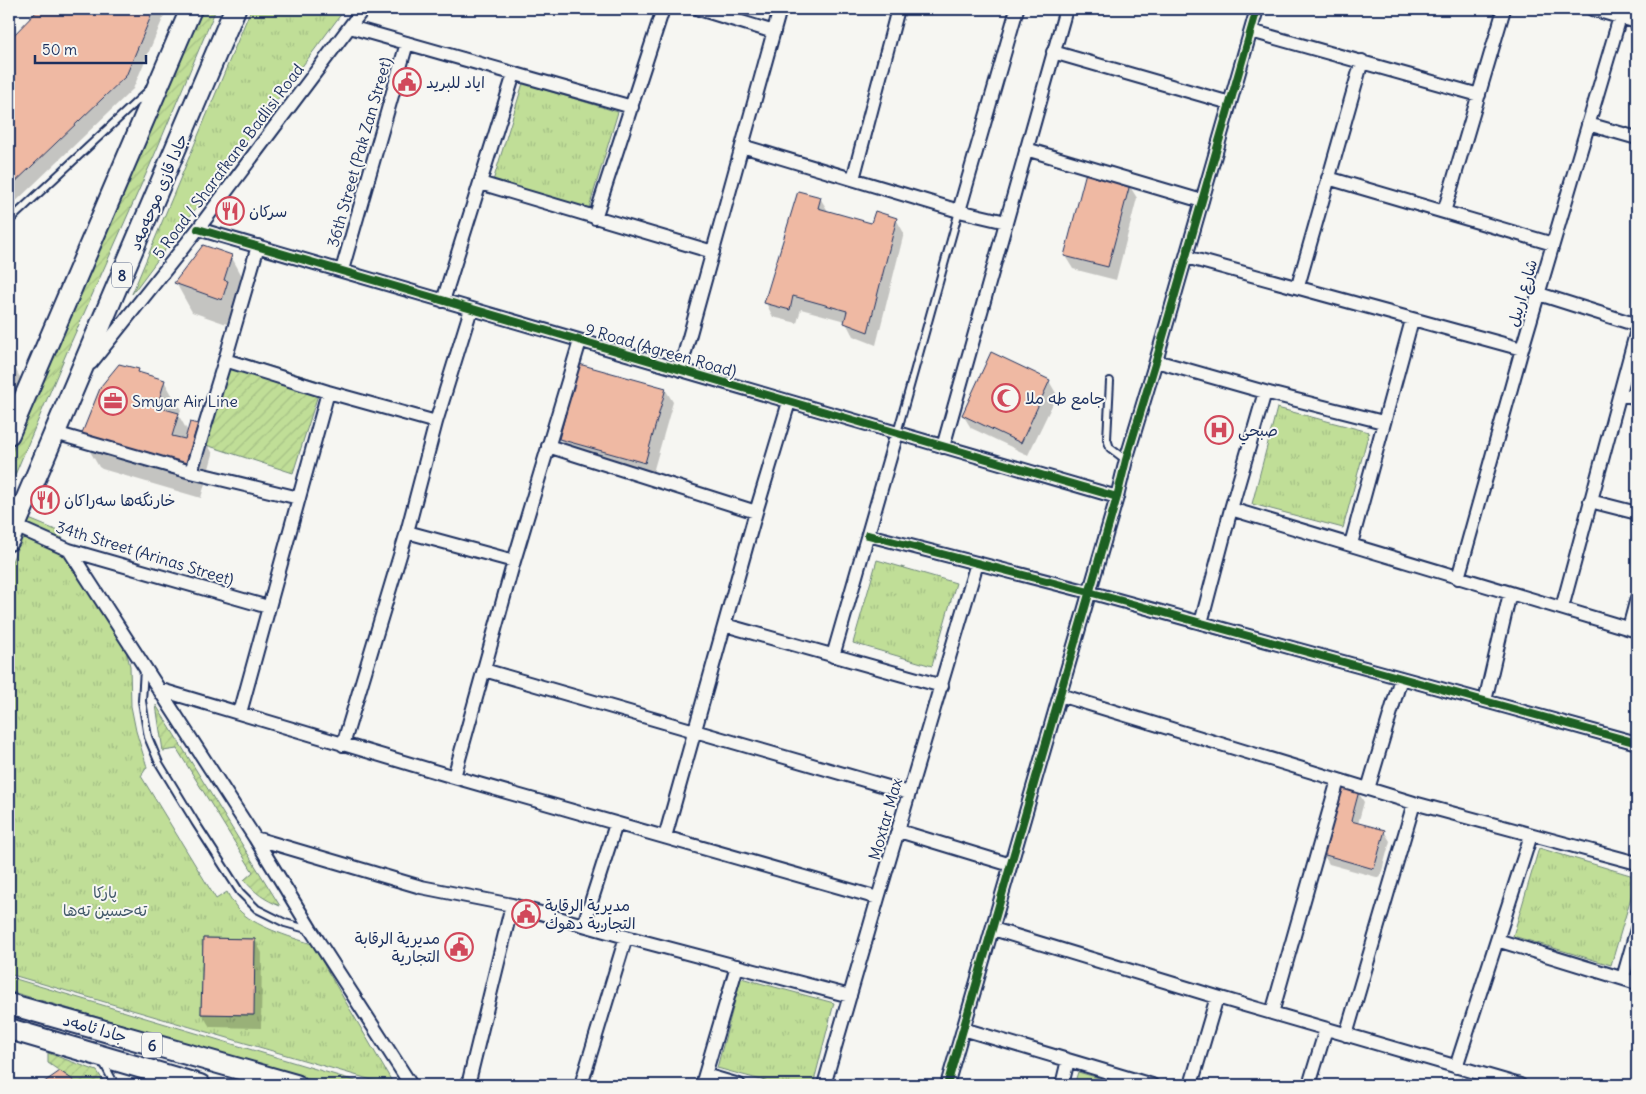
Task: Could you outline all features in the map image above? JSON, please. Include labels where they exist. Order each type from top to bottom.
[{"type":"main road","points":[[9,434],[191,9]]},
{"type":"main road","name":"جادا قازی موحەمەد","points":[[12,533],[235,9]]},
{"type":"main road","name":"جادا ئامەد","points":[[9,1004],[296,1085]]},
{"type":"main road","name":"جادا ئامەد","points":[[9,1029],[200,1085]]},
{"type":"street","name":"5 Road / Sharafkane Badlisi Road","points":[[78,378],[198,229],[364,9]]},
{"type":"street","points":[[595,218],[663,9]]},
{"type":"street","points":[[699,9],[774,32]]},
{"type":"street","points":[[680,370],[780,9]]},
{"type":"street","points":[[853,179],[898,9]]},
{"type":"street","points":[[959,211],[1017,9]]},
{"type":"street","points":[[943,447],[1066,9]]},
{"type":"street","points":[[947,1085],[1257,9]]},
{"type":"street","points":[[1444,212],[1504,9]]},
{"type":"street","points":[[1592,9],[1637,22]]},
{"type":"street","name":"شارع اربيل","points":[[1458,578],[1522,349],[1620,17]]},
{"type":"street","points":[[350,28],[632,106]]},
{"type":"street","points":[[1251,31],[1479,95]]},
{"type":"street","name":"36th Street (Pak Zan Street)","points":[[342,270],[407,44]]},
{"type":"street","points":[[1053,52],[1230,103]]},
{"type":"street","points":[[1298,286],[1362,61]]},
{"type":"street","points":[[443,300],[514,74]]},
{"type":"street","points":[[1588,124],[1637,138]]},
{"type":"street","points":[[742,146],[959,211],[1006,222]]},
{"type":"street","points":[[1026,149],[1202,201]]},
{"type":"street","points":[[1328,178],[1553,244]]},
{"type":"street","points":[[480,183],[713,252]]},
{"type":"street","name":"9 Road (Agreen Road)","points":[[198,229],[1117,498]]},
{"type":"street","points":[[191,472],[258,246]]},
{"type":"street","points":[[1186,256],[1522,349]]},
{"type":"street","points":[[1539,294],[1637,325]]},
{"type":"street","points":[[343,745],[407,532],[436,422],[471,309]]},
{"type":"street","points":[[1351,544],[1412,320]]},
{"type":"street","points":[[1562,608],[1637,330]]},
{"type":"street","points":[[454,777],[514,561],[580,341]]},
{"type":"street","points":[[225,360],[328,392],[436,422]]},
{"type":"street","points":[[1156,361],[1265,392],[1383,422]]},
{"type":"street","points":[[240,713],[328,392]]},
{"type":"street","points":[[1201,623],[1231,509],[1265,392]]},
{"type":"street","points":[[1620,394],[1637,398]]},
{"type":"street","points":[[664,838],[789,402]]},
{"type":"street","points":[[55,433],[191,472],[298,498]]},
{"type":"street","points":[[833,656],[897,433]]},
{"type":"street","points":[[548,446],[756,512]]},
{"type":"street","points":[[1590,501],[1637,513]]},
{"type":"street","points":[[1231,509],[1633,630],[1637,598]]},
{"type":"street","points":[[407,532],[514,561]]},
{"type":"street","name":"34th Street (Arinas Street)","points":[[12,533],[268,607]]},
{"type":"street","points":[[868,535],[1089,592],[1485,701],[1636,738]]},
{"type":"street","points":[[69,550],[255,838],[311,930],[411,1085]]},
{"type":"street","name":"Moxtar Max","points":[[824,1085],[977,563]]},
{"type":"street","points":[[1485,701],[1510,593]]},
{"type":"street","points":[[725,625],[942,686]]},
{"type":"street","points":[[484,670],[909,792]]},
{"type":"street","points":[[1368,789],[1401,678]]},
{"type":"street","points":[[158,689],[343,745],[878,898]]},
{"type":"street","points":[[1060,695],[1368,789],[1637,863]]},
{"type":"street","points":[[1272,1013],[1338,780]]},
{"type":"street","points":[[1346,1035],[1414,802]]},
{"type":"street","points":[[584,924],[616,824]]},
{"type":"street","points":[[899,831],[1011,865]]},
{"type":"street","points":[[1456,1067],[1531,835]]},
{"type":"street","points":[[255,838],[422,887],[512,905],[850,996]]},
{"type":"street","points":[[468,1085],[512,905]]},
{"type":"street","points":[[992,929],[1520,1085]]},
{"type":"street","points":[[1622,978],[1637,929]]},
{"type":"street","points":[[581,1085],[626,937]]},
{"type":"street","points":[[1497,940],[1637,983]]},
{"type":"street","points":[[737,966],[703,1080],[739,1085]]},
{"type":"street","points":[[1191,1085],[1217,997]]},
{"type":"street","points":[[963,1029],[1152,1085]]},
{"type":"street","points":[[1309,1085],[1326,1029]]},
{"type":"street","points":[[1062,1085],[1068,1060]]},
{"type":"lane","points":[[9,221],[161,79]]},
{"type":"lane","points":[[897,433],[959,211]]},
{"type":"lane","points":[[1110,381],[1107,439],[1110,448],[1126,460]]},
{"type":"lane","points":[[144,665],[142,701],[148,738],[159,763],[195,822],[240,892],[257,909],[285,923],[311,930]]},
{"type":"lane","points":[[100,1056],[115,1085]]},
{"type":"green space","points":[[202,9],[216,9],[9,489],[9,458]]},
{"type":"green space","points":[[251,9],[345,9],[132,294]]},
{"type":"green space","points":[[523,83],[618,112],[588,211],[493,181]]},
{"type":"green space","points":[[231,354],[322,382],[293,473],[203,444]]},
{"type":"green space","points":[[1277,408],[1369,432],[1343,528],[1252,504]]},
{"type":"green space","name":"پارکا تەحسین تەها","points":[[29,519],[58,531],[124,642],[130,666],[131,706],[136,731],[147,767],[141,776],[216,899],[227,892],[238,909],[253,921],[312,944],[394,1085],[9,974],[9,569]],"holes":[[[203,938],[255,939],[253,1015],[201,1014]]]},
{"type":"green space","points":[[877,560],[956,583],[932,666],[853,643]]},
{"type":"green space","points":[[156,705],[280,906],[260,896],[244,880],[253,872],[177,749],[163,751]]},
{"type":"green space","points":[[1539,848],[1637,877],[1611,965],[1513,936]]},
{"type":"green space","points":[[9,977],[369,1085],[328,1085],[9,991]]},
{"type":"green space","points":[[741,978],[834,1003],[813,1085],[780,1085],[717,1068]]},
{"type":"green space","points":[[48,1053],[97,1071],[106,1085],[76,1085],[73,1080],[48,1063]]},
{"type":"green space","points":[[1078,1072],[1124,1085],[1074,1085]]},
{"type":"building","points":[[39,9],[154,9],[126,76],[9,188],[9,40]]},
{"type":"building","points":[[1086,172],[1130,184],[1108,267],[1064,256]]},
{"type":"building","points":[[798,191],[821,197],[818,208],[871,223],[875,211],[897,218],[868,332],[844,323],[847,311],[793,296],[790,310],[764,303]]},
{"type":"building","points":[[203,245],[232,255],[224,280],[228,281],[222,300],[174,283]]},
{"type":"building","name":"جامع طه ملا","points":[[991,352],[1050,380],[1021,443],[962,415]]},
{"type":"building","points":[[119,364],[139,369],[138,372],[165,380],[157,407],[179,413],[172,436],[185,439],[190,422],[198,424],[184,470],[83,436],[82,433],[101,386]]},
{"type":"building","points":[[579,364],[666,388],[645,463],[559,439]]},
{"type":"building","points":[[1341,786],[1359,791],[1351,821],[1385,830],[1374,869],[1322,854]]},
{"type":"building","points":[[203,938],[255,939],[254,1015],[201,1014]]},
{"type":"building","points":[[60,1071],[73,1080],[76,1085],[40,1085]]},
{"type":"cycle path","points":[[947,1085],[1257,9]]},
{"type":"cycle path","points":[[198,229],[1117,497]]},
{"type":"cycle path","points":[[868,535],[1089,592],[1637,743]]},
{"type":"place","name":"اياد للبريد","points":[[407,82]]},
{"type":"place","name":"سركان","points":[[230,211]]},
{"type":"place","name":"جامع طه ملا","points":[[1006,398]]},
{"type":"place","name":"Smyar Air Line","points":[[113,401]]},
{"type":"place","name":"صبحي","points":[[1219,430]]},
{"type":"place","name":"خارنگەها سەراکان","points":[[45,500]]},
{"type":"place","name":"مديرية الرقابة التجارية دهوك","points":[[526,914]]},
{"type":"place","name":"مديرية الرقابة التجارية","points":[[459,947]]}]
